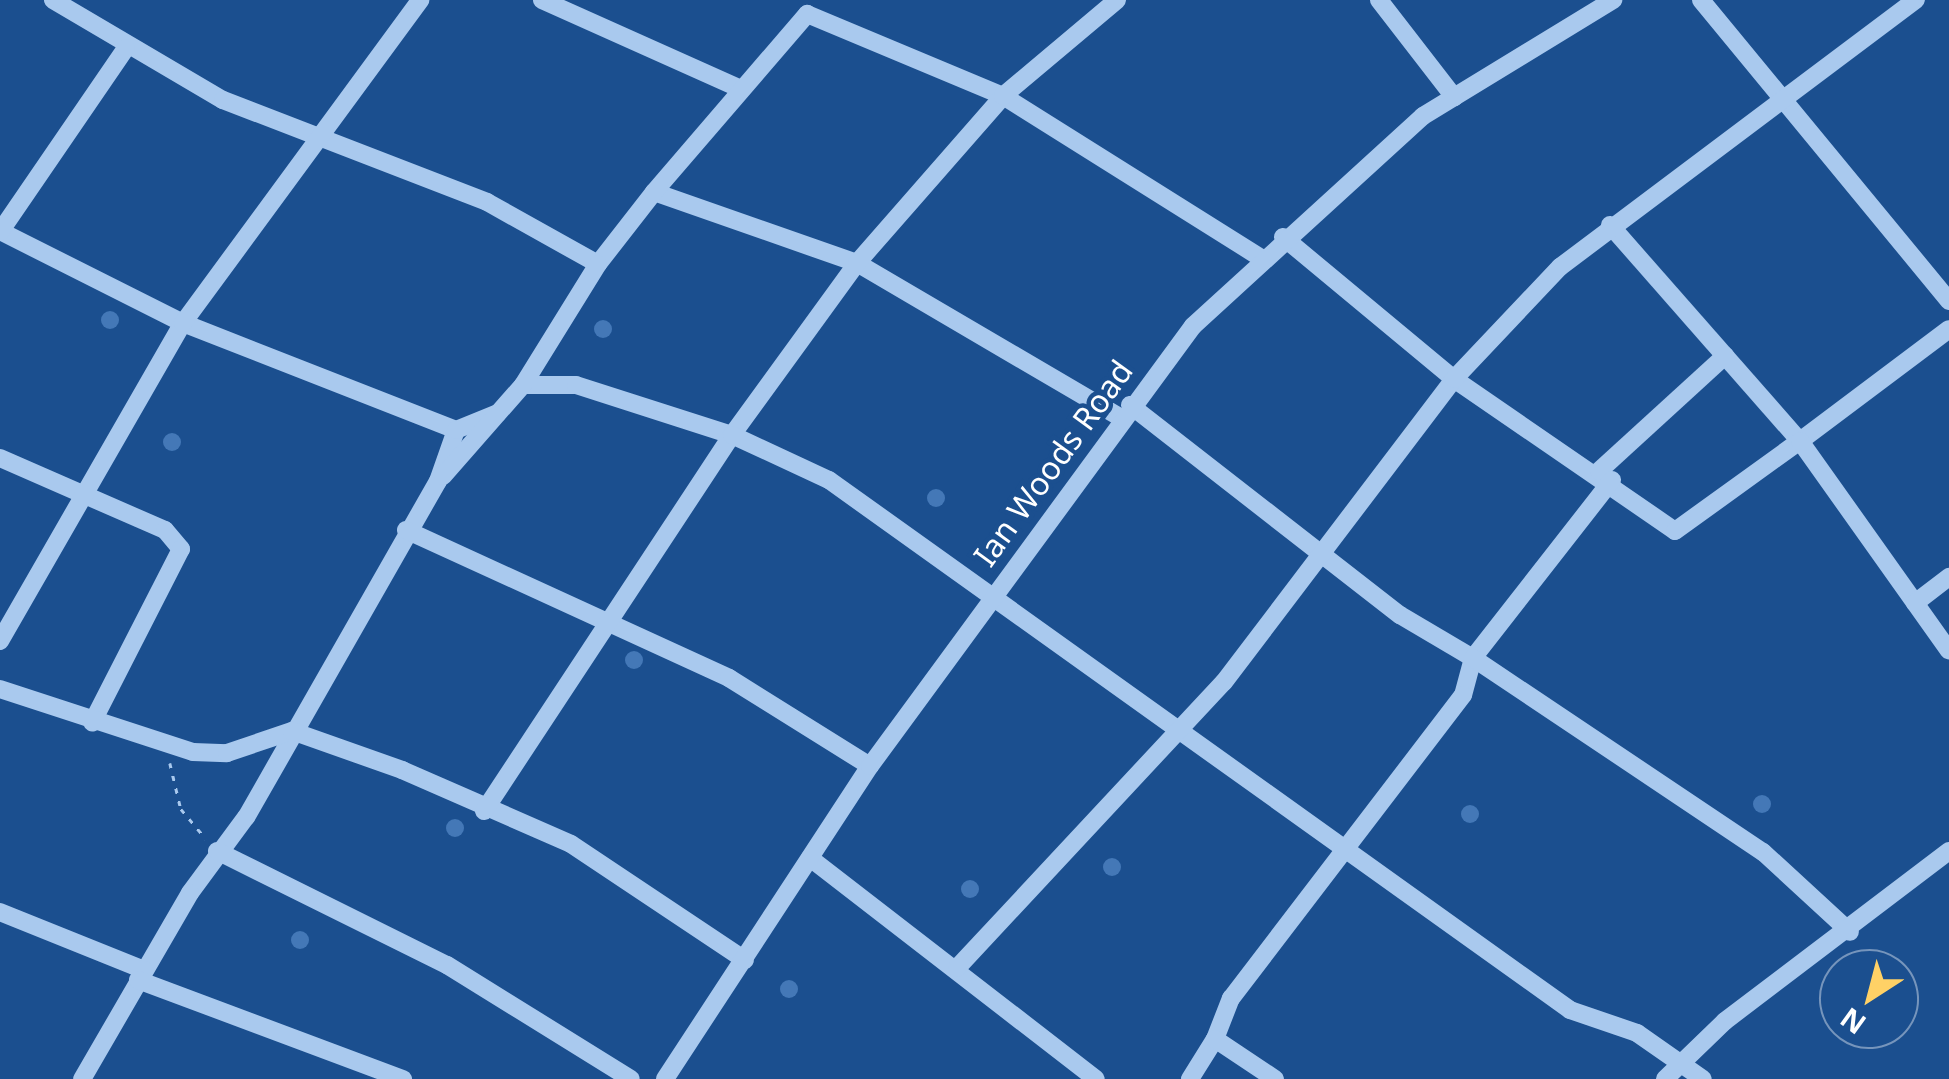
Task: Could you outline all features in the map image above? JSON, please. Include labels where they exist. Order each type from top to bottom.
[{"type":"street","points":[[53,0],[126,48],[314,140],[487,202],[598,264]]},
{"type":"street","points":[[0,641],[76,496],[183,324],[420,0]]},
{"type":"street","points":[[542,0],[740,88]]},
{"type":"street","points":[[484,811],[732,435],[857,263],[1003,96],[1117,0]]},
{"type":"street","points":[[1379,0],[1454,96]]},
{"type":"street","name":"Ian Woods Road","points":[[665,1079],[870,766],[1125,411],[1260,257],[1454,96],[1612,0]]},
{"type":"street","points":[[1700,0],[1949,301]]},
{"type":"street","points":[[957,968],[1176,735],[1454,379],[1610,225],[1780,96],[1916,0]]},
{"type":"street","points":[[82,1079],[438,481],[524,385],[598,264],[654,192],[814,7],[1003,96],[1260,257]]},
{"type":"street","points":[[126,48],[0,232],[183,324],[456,430],[498,413]]},
{"type":"street","points":[[654,192],[857,263],[1125,411],[1319,554],[1705,809],[1850,932]]},
{"type":"street","points":[[1610,225],[1800,442],[1949,651]]},
{"type":"street","points":[[1283,237],[1454,379],[1606,476],[1676,530],[1949,329]]},
{"type":"street","points":[[1190,1079],[1215,1039],[1231,998],[1463,695],[1473,658],[1606,476],[1725,356]]},
{"type":"street","points":[[524,385],[576,385],[732,435],[829,480],[1176,735],[1570,1010],[1685,1060],[1703,1079]]},
{"type":"street","points":[[438,481],[456,430]]},
{"type":"street","points":[[0,458],[76,496],[166,530],[181,548],[92,723]]},
{"type":"street","points":[[406,530],[729,678],[870,766]]},
{"type":"street","points":[[1915,603],[1949,577]]},
{"type":"street","points":[[0,690],[169,746],[227,753],[292,731],[572,844],[745,960]]},
{"type":"street","points":[[1666,1079],[1949,851]]},
{"type":"street","points":[[217,852],[447,965],[630,1079]]},
{"type":"street","points":[[810,858],[1096,1079]]},
{"type":"street","points":[[0,912],[141,975],[403,1079]]},
{"type":"street","points":[[1215,1039],[1276,1079]]},
{"type":"path","points":[[169,746],[180,810],[217,852]]},
{"type":"building","points":[[110,311],[119,320],[110,329],[101,320]]},
{"type":"building","points":[[603,320],[612,329],[603,338],[594,329]]},
{"type":"building","points":[[172,433],[181,442],[172,451],[163,442]]},
{"type":"building","points":[[936,489],[945,498],[936,507],[927,498]]},
{"type":"building","points":[[634,651],[643,660],[634,669],[625,660]]},
{"type":"building","points":[[1762,795],[1771,804],[1762,813],[1753,804]]},
{"type":"building","points":[[1470,805],[1479,814],[1470,823],[1461,814]]},
{"type":"building","points":[[455,819],[464,828],[455,837],[446,828]]},
{"type":"building","points":[[1112,858],[1121,867],[1112,876],[1103,867]]},
{"type":"building","points":[[970,880],[979,889],[970,898],[961,889]]},
{"type":"building","points":[[300,931],[309,940],[300,949],[291,940]]},
{"type":"building","points":[[789,980],[798,989],[789,998],[780,989]]}]
